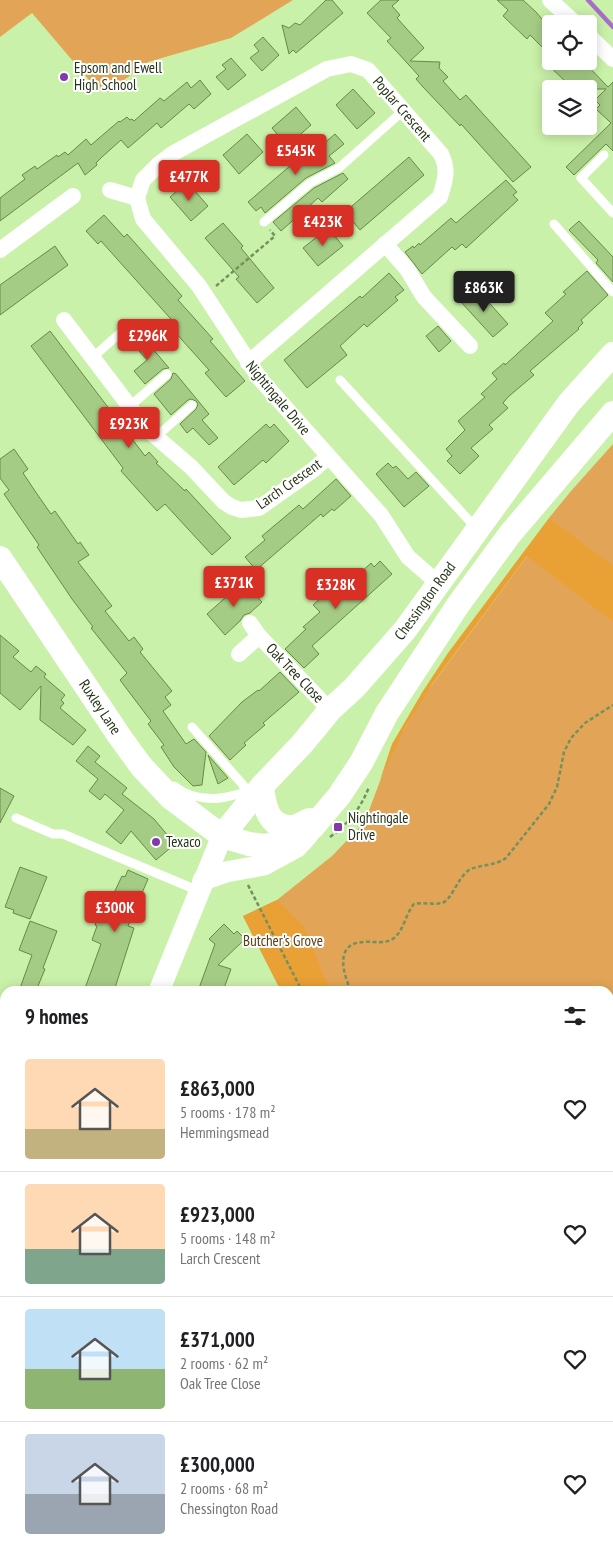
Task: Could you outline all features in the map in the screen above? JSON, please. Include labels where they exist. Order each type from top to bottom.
[{"type":"main road","name":"Chessington Road","points":[[613,354],[569,403],[405,630],[354,688],[330,710],[302,744],[253,792],[222,836],[249,844],[265,846],[286,841],[312,828],[330,807],[361,763],[388,713],[458,605],[510,534],[613,414]]},
{"type":"main road","name":"Ruxley Lane","points":[[3,571],[141,766],[172,798],[222,836]]},
{"type":"main road","points":[[253,792],[274,822],[282,826],[293,827],[311,820],[330,807]]},
{"type":"street","points":[[550,0],[566,15]]},
{"type":"street","points":[[597,44],[613,59]]},
{"type":"street","name":"Poplar Crescent","points":[[137,198],[143,180],[172,154],[327,68],[351,64],[368,70],[441,154],[446,164],[447,174],[440,197],[248,363]]},
{"type":"street","points":[[110,190],[137,198]]},
{"type":"street","points":[[0,250],[73,196]]},
{"type":"street","name":"Nightingale Drive","points":[[137,198],[142,219],[199,286],[260,379],[381,515],[408,557],[438,583]]},
{"type":"street","points":[[385,244],[407,269],[424,297],[470,346]]},
{"type":"street","name":"Larch Crescent","points":[[64,320],[146,428],[191,467],[224,502],[241,510],[259,508],[328,457]]},
{"type":"street","name":"Oak Tree Close","points":[[239,654],[255,630],[330,710]]},
{"type":"street","name":"Chessington Road","points":[[201,885],[226,872],[264,865],[297,847],[312,828]]},
{"type":"street","name":"Chessington Road","points":[[161,986],[222,836]]},
{"type":"lane","points":[[264,222],[310,183],[339,168],[404,110]]},
{"type":"lane","points":[[604,155],[581,178],[613,213]]},
{"type":"lane","points":[[554,224],[613,292]]},
{"type":"lane","points":[[92,358],[128,326]]},
{"type":"lane","points":[[129,407],[167,374]]},
{"type":"lane","points":[[340,380],[477,529]]},
{"type":"lane","points":[[156,437],[192,405]]},
{"type":"lane","points":[[192,727],[244,786],[253,792]]},
{"type":"lane","points":[[141,766],[149,766],[156,770],[180,791],[191,796],[209,799],[221,798],[241,792],[253,792]]},
{"type":"lane","points":[[16,818],[53,834],[63,834],[201,885]]},
{"type":"path","points":[[205,295],[275,236],[264,222]]},
{"type":"path","points":[[349,986],[343,969],[343,955],[347,948],[358,942],[385,942],[392,939],[400,930],[414,904],[442,903],[447,899],[461,877],[467,872],[506,858],[552,800],[557,787],[564,752],[571,738],[585,723],[613,705]]},
{"type":"path","points":[[245,879],[299,986]]},
{"type":"green space","points":[[0,0],[293,0],[231,38],[148,62],[108,92],[95,87],[32,13],[0,37]]},
{"type":"green space","points":[[613,444],[613,986],[278,986],[243,916],[277,900],[332,856],[358,829],[368,813],[391,752],[423,697],[525,559],[555,524],[549,518]]},
{"type":"green space","points":[[549,518],[613,566],[613,622],[527,556],[433,683],[406,726],[380,780],[392,744],[423,691],[448,653]]},
{"type":"green space","name":"Butcher's Grove","points":[[277,900],[304,927],[330,986],[278,986],[243,916]]},
{"type":"building","points":[[326,0],[332,0],[343,13],[296,53],[293,50],[289,54],[282,25],[289,28],[295,23],[300,25]]},
{"type":"building","points":[[381,0],[399,0],[392,6],[400,15],[397,18],[424,48],[410,61],[440,62],[439,68],[448,77],[443,81],[460,100],[466,95],[531,167],[513,182],[461,124],[460,126],[423,87],[416,79],[419,76],[387,41],[391,38],[367,13]]},
{"type":"building","points":[[497,0],[523,0],[536,12],[542,19],[542,47],[530,35],[527,39],[503,16],[508,10]]},
{"type":"building","points":[[263,37],[279,55],[262,71],[250,58],[259,51],[254,45]]},
{"type":"building","points":[[231,58],[246,75],[228,90],[216,77],[226,69],[222,65]]},
{"type":"building","points":[[553,70],[592,70],[608,87],[613,82],[613,151],[606,144],[574,175],[566,167],[611,123],[597,110],[600,105],[597,102],[597,98],[606,89],[597,89],[597,80],[564,80]]},
{"type":"building","points":[[200,80],[211,94],[194,109],[189,104],[161,128],[157,123],[128,148],[121,140],[85,175],[78,163],[0,221],[0,198],[25,179],[22,175],[35,166],[37,169],[57,155],[58,157],[65,152],[68,155],[86,139],[91,145],[119,121],[127,117],[134,121],[160,98],[164,101],[187,82],[191,88]]},
{"type":"building","points":[[353,89],[375,113],[357,129],[336,105]]},
{"type":"building","points":[[296,107],[311,125],[287,146],[272,128]]},
{"type":"building","points":[[247,134],[263,152],[239,174],[223,155]]},
{"type":"building","points":[[335,134],[344,144],[329,156],[335,163],[306,178],[265,213],[261,207],[256,211],[248,202],[290,166],[294,169]]},
{"type":"building","points":[[409,157],[424,175],[360,230],[345,212]]},
{"type":"building","points":[[343,173],[348,179],[322,202],[318,198],[281,231],[273,222],[314,188]]},
{"type":"building","points":[[506,180],[517,192],[513,195],[518,200],[466,248],[462,244],[455,250],[452,247],[422,274],[405,252],[413,246],[414,248],[419,243],[420,245],[451,218],[456,223]]},
{"type":"building","points":[[187,182],[208,206],[191,221],[170,197]]},
{"type":"building","points":[[104,215],[124,237],[127,234],[182,296],[178,300],[213,339],[210,341],[245,381],[226,397],[205,373],[209,370],[174,331],[178,327],[101,241],[98,244],[86,231]]},
{"type":"building","points":[[579,221],[613,257],[613,282],[596,263],[598,260],[569,230]]},
{"type":"building","points":[[223,223],[243,246],[241,248],[274,288],[257,303],[236,279],[239,277],[205,238]]},
{"type":"building","points":[[328,228],[343,246],[318,266],[303,248]]},
{"type":"building","points":[[55,246],[68,265],[0,315],[0,285]]},
{"type":"building","points":[[587,271],[608,295],[581,320],[583,323],[579,329],[530,371],[534,375],[503,403],[508,408],[489,425],[493,429],[471,448],[479,456],[460,474],[447,461],[452,456],[446,449],[465,430],[458,421],[485,397],[481,394],[497,379],[492,373],[504,363],[505,365],[553,321],[545,313],[566,294],[563,292]]},
{"type":"building","points":[[389,273],[404,290],[395,297],[398,300],[367,327],[364,324],[340,346],[347,355],[307,388],[284,360],[360,296],[362,298]]},
{"type":"building","points":[[476,288],[508,324],[493,337],[461,302]]},
{"type":"building","points":[[438,326],[451,341],[439,352],[426,336]]},
{"type":"building","points":[[50,331],[145,456],[149,452],[158,462],[156,463],[185,491],[186,489],[231,538],[212,555],[165,504],[157,511],[121,471],[123,468],[31,346]]},
{"type":"building","points":[[141,335],[169,368],[163,369],[145,384],[134,371],[147,360],[132,343]]},
{"type":"building","points":[[173,373],[176,374],[209,414],[202,420],[218,438],[209,445],[193,428],[187,433],[180,424],[196,409],[198,404],[196,401],[188,400],[171,415],[154,394],[171,379]]},
{"type":"building","points":[[266,424],[270,428],[274,424],[289,441],[266,463],[263,460],[234,485],[218,467]]},
{"type":"building","points":[[14,449],[28,469],[23,473],[51,514],[55,511],[78,544],[80,542],[89,555],[78,562],[112,606],[105,611],[129,641],[134,637],[143,649],[140,652],[172,691],[165,697],[171,705],[163,711],[186,744],[194,739],[206,752],[202,785],[193,786],[174,767],[161,747],[164,745],[148,724],[151,721],[120,680],[127,673],[91,628],[93,627],[37,547],[39,545],[4,494],[9,490],[0,478],[0,459]]},
{"type":"building","points":[[388,463],[393,468],[396,466],[408,479],[416,472],[429,486],[404,507],[376,474]]},
{"type":"building","points":[[336,479],[351,496],[334,511],[332,509],[323,517],[321,514],[256,570],[245,557],[265,540],[262,536],[299,505],[303,509]]},
{"type":"building","points":[[380,561],[392,574],[312,646],[319,654],[304,668],[285,649],[306,629],[303,627],[320,612],[313,605],[333,587],[336,591],[356,572],[358,575],[371,563],[374,567]]},
{"type":"building","points":[[243,582],[262,602],[250,613],[244,615],[225,635],[207,614]]},
{"type":"building","points":[[0,635],[19,651],[13,657],[31,672],[36,666],[46,674],[44,677],[65,695],[61,700],[64,703],[60,708],[86,730],[73,745],[40,720],[41,686],[20,710],[0,693]]},
{"type":"building","points":[[280,672],[299,692],[263,723],[265,725],[244,743],[246,745],[230,760],[209,736],[242,702],[259,691]]},
{"type":"building","points":[[88,746],[100,756],[95,762],[127,788],[122,794],[154,819],[175,844],[156,860],[131,831],[121,844],[106,832],[124,810],[105,794],[100,800],[89,791],[98,779],[76,761]]},
{"type":"building","points":[[208,755],[228,778],[218,784],[211,764]]},
{"type":"building","points":[[0,788],[14,796],[0,823]]},
{"type":"building","points":[[20,867],[47,877],[30,919],[13,913],[14,910],[5,907]]},
{"type":"building","points":[[128,870],[148,879],[128,926],[134,928],[116,986],[86,986],[101,944],[92,940],[100,910],[105,912],[122,876],[125,877]]},
{"type":"building","points":[[30,921],[57,931],[38,986],[21,986],[32,955],[19,950]]},
{"type":"building","points":[[224,924],[234,934],[237,931],[245,939],[218,965],[231,969],[225,986],[200,986],[215,944],[209,939]]},
{"type":"waterway","points":[[588,0],[613,27]]},
{"type":"place","name":"Epsom and Ewell High School","points":[[64,77]]},
{"type":"place","name":"Nightingale Drive","points":[[338,827]]},
{"type":"place","name":"Texaco","points":[[156,842]]}]
